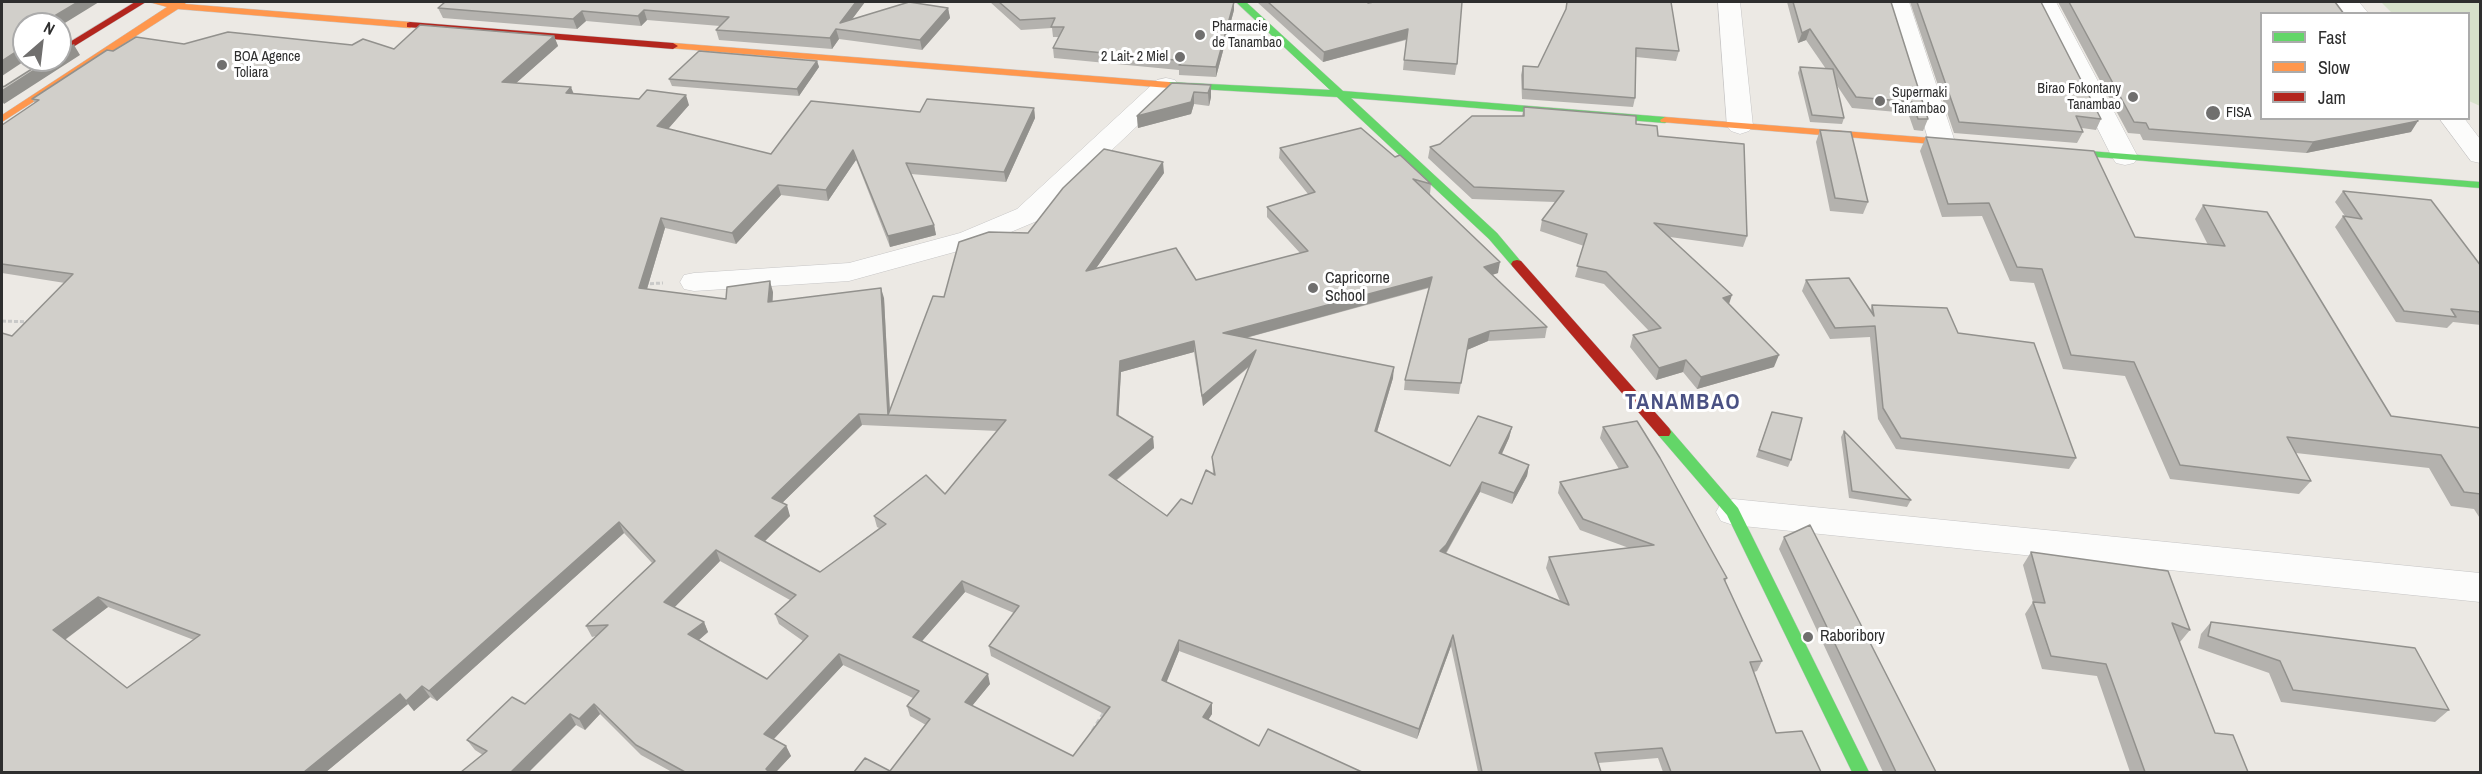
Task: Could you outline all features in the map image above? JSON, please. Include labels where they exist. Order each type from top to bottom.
[{"type":"street","points":[[72,45],[141,2]]},
{"type":"street","points":[[153,2],[1166,86],[1340,94],[1988,146]]},
{"type":"street","points":[[1241,2],[1493,236],[1733,512],[1861,772]]},
{"type":"street","points":[[1729,2],[1740,126]]},
{"type":"street","points":[[1898,2],[1942,142]]},
{"type":"street","points":[[2045,2],[2125,157]]},
{"type":"street","points":[[2,119],[179,4]]},
{"type":"street","points":[[694,282],[849,272],[970,239],[1027,215],[1166,86]]},
{"type":"street","points":[[2453,120],[2481,155]]},
{"type":"street","points":[[2034,149],[2481,185]]},
{"type":"street","points":[[1733,512],[2481,588]]},
{"type":"path","points":[[634,285],[694,282]]},
{"type":"path","points":[[2,321],[37,322]]},
{"type":"path","points":[[1090,739],[1098,720],[1112,703]]},
{"type":"green space","points":[[2381,2],[2480,2],[2480,106],[2470,101],[2470,12],[2391,12]]},
{"type":"building","points":[[2,2],[78,2],[61,12],[12,12],[12,54],[2,61]]},
{"type":"building","points":[[445,2],[856,2],[840,23],[909,2],[948,8],[920,40],[836,29],[830,38],[716,30],[729,17],[644,10],[638,16],[582,11],[573,19],[438,8]]},
{"type":"building","points":[[999,2],[1234,2],[1216,67],[1179,65],[1185,61],[1053,48],[1064,27],[1051,27],[1055,18],[1020,20]]},
{"type":"building","points":[[1268,2],[1462,2],[1457,64],[1404,60],[1408,29],[1324,52]]},
{"type":"building","points":[[1567,2],[1671,2],[1679,51],[1636,48],[1635,98],[1523,89],[1523,66],[1538,67],[1566,9]]},
{"type":"building","points":[[1793,2],[1891,2],[1928,119],[1918,119],[1912,102],[1856,97],[1810,29],[1802,33]]},
{"type":"building","points":[[1917,2],[2041,2],[2101,119],[2076,116],[2083,132],[1959,122]]},
{"type":"building","points":[[2069,2],[2335,2],[2342,12],[2260,12],[2260,120],[2418,121],[2313,142],[2149,129],[2146,123],[2134,122]]},
{"type":"building","points":[[420,25],[554,36],[502,82],[571,87],[566,93],[639,99],[647,90],[686,95],[657,126],[771,154],[811,101],[920,112],[927,99],[1034,108],[1004,172],[906,163],[934,225],[888,236],[853,150],[826,190],[778,185],[732,233],[661,218],[639,288],[726,299],[727,287],[770,281],[768,302],[881,288],[888,415],[933,296],[944,297],[959,242],[989,232],[1028,233],[1063,188],[1104,149],[1163,162],[1086,271],[1176,248],[1196,280],[1308,251],[1267,207],[1315,192],[1280,148],[1361,128],[1395,157],[1400,155],[1431,184],[1413,179],[1500,262],[1484,267],[1547,327],[1490,331],[1469,339],[1461,383],[1405,380],[1432,277],[1223,333],[1394,367],[1375,431],[1450,466],[1478,416],[1512,427],[1499,453],[1529,465],[1514,493],[1482,482],[1446,545],[1440,551],[1569,605],[1549,557],[1654,545],[1583,519],[1560,482],[1628,467],[1603,427],[1637,421],[1727,578],[1724,579],[1762,661],[1750,662],[1776,733],[1802,731],[1821,772],[1671,772],[1662,748],[1595,753],[1601,772],[1482,772],[1453,635],[1419,729],[1179,640],[1162,680],[1212,703],[1203,717],[1259,746],[1268,729],[1362,772],[854,772],[865,758],[890,771],[930,719],[907,706],[919,691],[839,654],[764,734],[786,746],[766,769],[769,772],[685,772],[636,745],[594,704],[579,719],[570,714],[511,772],[461,772],[487,751],[467,740],[512,697],[525,704],[608,625],[586,626],[655,561],[619,522],[429,691],[422,686],[406,701],[400,694],[304,772],[2,772],[2,333],[12,336],[73,274],[2,264],[2,125],[39,100],[32,99],[107,50],[113,51],[136,37],[184,44],[228,32],[352,45],[363,39],[394,49]],"holes":[[[1194,341],[1202,396],[1256,350],[1212,457],[1215,475],[1206,470],[1192,504],[1181,499],[1167,516],[1109,475],[1153,437],[1117,415],[1120,361]],[[859,414],[1006,420],[945,494],[926,475],[874,516],[886,524],[820,572],[755,536],[787,505],[772,498]],[[716,550],[796,595],[775,614],[808,636],[767,679],[688,634],[704,622],[664,602]],[[962,581],[1019,606],[989,646],[1110,707],[1073,756],[965,702],[988,674],[913,637]],[[98,597],[200,635],[127,688],[53,630]]]},
{"type":"building","points":[[699,51],[817,61],[797,89],[669,79]]},
{"type":"building","points":[[1800,67],[1833,69],[1844,118],[1812,115]]},
{"type":"building","points":[[27,72],[31,72],[2,91],[2,87]]},
{"type":"building","points":[[1172,83],[1211,85],[1208,93],[1194,92],[1191,102],[1137,116]]},
{"type":"building","points":[[1524,107],[1636,116],[1636,124],[1657,126],[1658,136],[1744,144],[1747,236],[1654,223],[1732,295],[1723,298],[1779,355],[1701,377],[1686,360],[1659,368],[1633,335],[1661,328],[1606,272],[1577,266],[1587,234],[1542,220],[1564,191],[1474,187],[1430,147],[1440,144],[1472,116],[1524,116]]},
{"type":"building","points":[[1820,130],[1851,132],[1868,202],[1835,198]]},
{"type":"building","points":[[1926,137],[2094,151],[2135,237],[2225,246],[2203,205],[2267,212],[2391,416],[2481,428],[2481,494],[2464,492],[2441,455],[2287,437],[2311,481],[2180,465],[2134,362],[2071,355],[2042,269],[2017,267],[1989,203],[1948,204]]},
{"type":"building","points":[[2343,191],[2431,200],[2481,266],[2481,312],[2451,309],[2456,317],[2404,311],[2343,216],[2362,219]]},
{"type":"building","points":[[1849,278],[1874,316],[1872,305],[1947,308],[1958,333],[2034,343],[2076,458],[1901,438],[1883,408],[1875,326],[1835,328],[1806,280]]},
{"type":"building","points":[[1772,412],[1802,418],[1791,460],[1759,450]]},
{"type":"building","points":[[1844,431],[1911,500],[1852,491]]},
{"type":"building","points":[[1810,525],[1936,772],[1896,772],[1784,537]]},
{"type":"building","points":[[2031,552],[2168,571],[2190,630],[2172,623],[2215,733],[2233,735],[2248,772],[2145,772],[2106,664],[2051,656],[2033,602],[2045,603]]},
{"type":"building","points":[[2211,622],[2415,648],[2449,710],[2293,690],[2280,661],[2208,636]]},
{"type":"traffic: fast","points":[[1241,2],[1493,236],[1517,264]]},
{"type":"traffic: fast","points":[[1169,85],[1340,94],[1665,120]]},
{"type":"traffic: fast","points":[[2051,151],[2480,185]]},
{"type":"traffic: fast","points":[[1664,432],[1733,512],[1861,772]]},
{"type":"traffic: slow","points":[[154,2],[176,6],[410,25]]},
{"type":"traffic: slow","points":[[2,119],[182,2]]},
{"type":"traffic: slow","points":[[673,46],[1169,85]]},
{"type":"traffic: slow","points":[[1665,120],[1970,144]]},
{"type":"traffic: jam","points":[[72,45],[141,2]]},
{"type":"traffic: jam","points":[[410,25],[673,46]]},
{"type":"traffic: jam","points":[[1517,264],[1664,432]]},
{"type":"place","name":"Pharmacie de Tanambao","points":[[1200,35]]},
{"type":"place","name":"2 Lait- 2 Miel","points":[[1180,57]]},
{"type":"place","name":"BOA Agence Toliara","points":[[222,65]]},
{"type":"place","name":"Birao Fokontany Tanambao","points":[[2133,97]]},
{"type":"place","name":"Supermaki Tanambao","points":[[1880,101]]},
{"type":"place","name":"FISA","points":[[2213,113]]},
{"type":"place","name":"Capricorne School","points":[[1313,288]]},
{"type":"place","name":"Raboribory","points":[[1808,637]]},
{"type":"district","name":"TANAMBAO","points":[[1683,403]]}]
